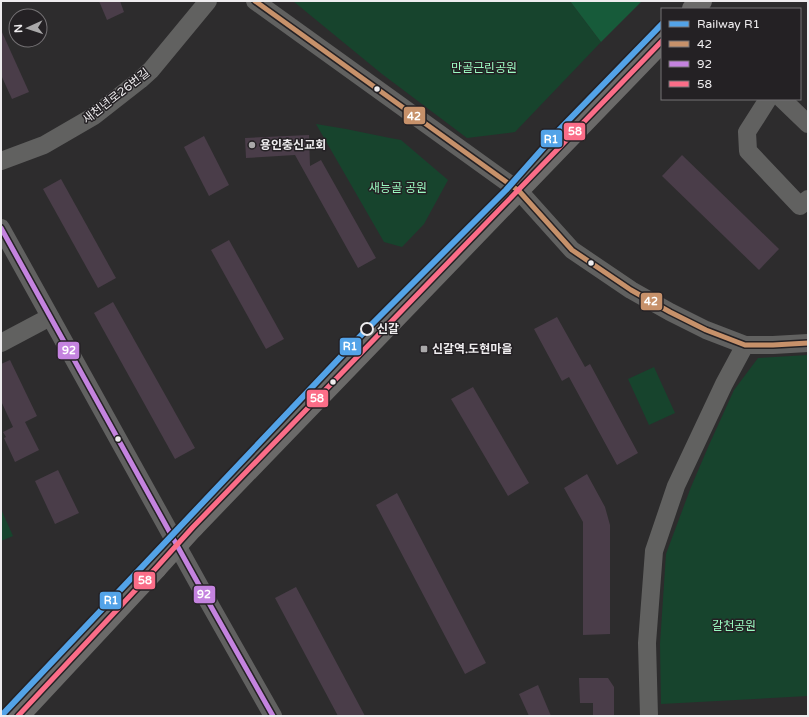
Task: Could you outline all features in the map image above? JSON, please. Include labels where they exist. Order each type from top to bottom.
[{"type":"main road","points":[[18,716],[193,527],[661,42]]},
{"type":"street","name":"새천년로26번길","points":[[1,161],[44,146],[94,116],[151,70],[208,1]]},
{"type":"street","points":[[255,1],[518,191],[572,250],[631,290],[706,330],[745,345],[808,343]]},
{"type":"street","points":[[767,100],[747,132],[748,151],[800,206],[808,199]]},
{"type":"street","points":[[783,100],[808,124]]},
{"type":"street","points":[[1,228],[273,716]]},
{"type":"street","points":[[1,343],[50,317]]},
{"type":"street","points":[[649,716],[647,643],[654,551],[676,486],[724,384],[745,345]]},
{"type":"green space","name":"만골근린공원","points":[[293,1],[570,1],[601,42],[515,132],[467,138],[382,74]]},
{"type":"green space","points":[[570,1],[642,1],[601,42]]},
{"type":"green space","name":"새능골 공원","points":[[316,124],[401,140],[448,180],[424,224],[402,247],[384,242]]},
{"type":"green space","name":"갈천공원","points":[[808,355],[808,696],[661,704],[660,644],[666,554],[691,487],[734,390],[758,358]]},
{"type":"green space","points":[[654,367],[675,413],[649,425],[628,379]]},
{"type":"green space","points":[[1,509],[13,536],[1,541]]},
{"type":"building","points":[[99,1],[120,1],[124,12],[107,20]]},
{"type":"building","points":[[1,30],[29,92],[12,99],[1,75]]},
{"type":"building","points":[[309,135],[310,166],[321,160],[376,258],[358,268],[295,155],[246,158],[245,138]]},
{"type":"building","points":[[204,136],[229,185],[209,196],[184,147]]},
{"type":"building","points":[[682,155],[779,249],[759,270],[662,176]]},
{"type":"building","points":[[61,179],[116,278],[98,288],[43,189]]},
{"type":"building","points":[[229,240],[284,339],[266,349],[211,250]]},
{"type":"building","points":[[113,302],[195,448],[175,459],[94,313]]},
{"type":"building","points":[[557,317],[585,367],[590,364],[638,453],[617,465],[569,377],[562,381],[534,329]]},
{"type":"building","points":[[10,360],[37,416],[25,422],[39,450],[15,462],[4,438],[6,437],[3,432],[13,427],[1,401],[1,364]]},
{"type":"building","points":[[473,387],[529,483],[508,496],[451,399]]},
{"type":"building","points":[[58,470],[79,513],[55,524],[35,481]]},
{"type":"building","points":[[587,474],[605,507],[610,525],[610,634],[583,635],[583,522],[564,488]]},
{"type":"building","points":[[397,493],[486,663],[465,674],[376,505]]},
{"type":"building","points":[[296,587],[365,716],[338,716],[275,598]]},
{"type":"building","points":[[579,678],[608,678],[614,687],[614,716],[593,716],[593,703],[580,703]]},
{"type":"building","points":[[538,685],[551,716],[529,716],[519,694]]},
{"type":"rail line","name":"R1","points":[[1,716],[367,329],[506,190],[560,129],[661,25]]},
{"type":"transit line","name":"42","points":[[255,1],[519,191],[572,250],[631,290],[706,330],[745,345],[808,343]]},
{"type":"transit line","name":"58","points":[[18,716],[193,527],[661,42]]},
{"type":"transit line","name":"92","points":[[1,228],[273,716]]},
{"type":"place","name":"용인충신교회","points":[[252,145]]},
{"type":"place","name":"신갈","points":[[367,329]]},
{"type":"place","name":"신갈역.도현마을","points":[[424,349]]}]
